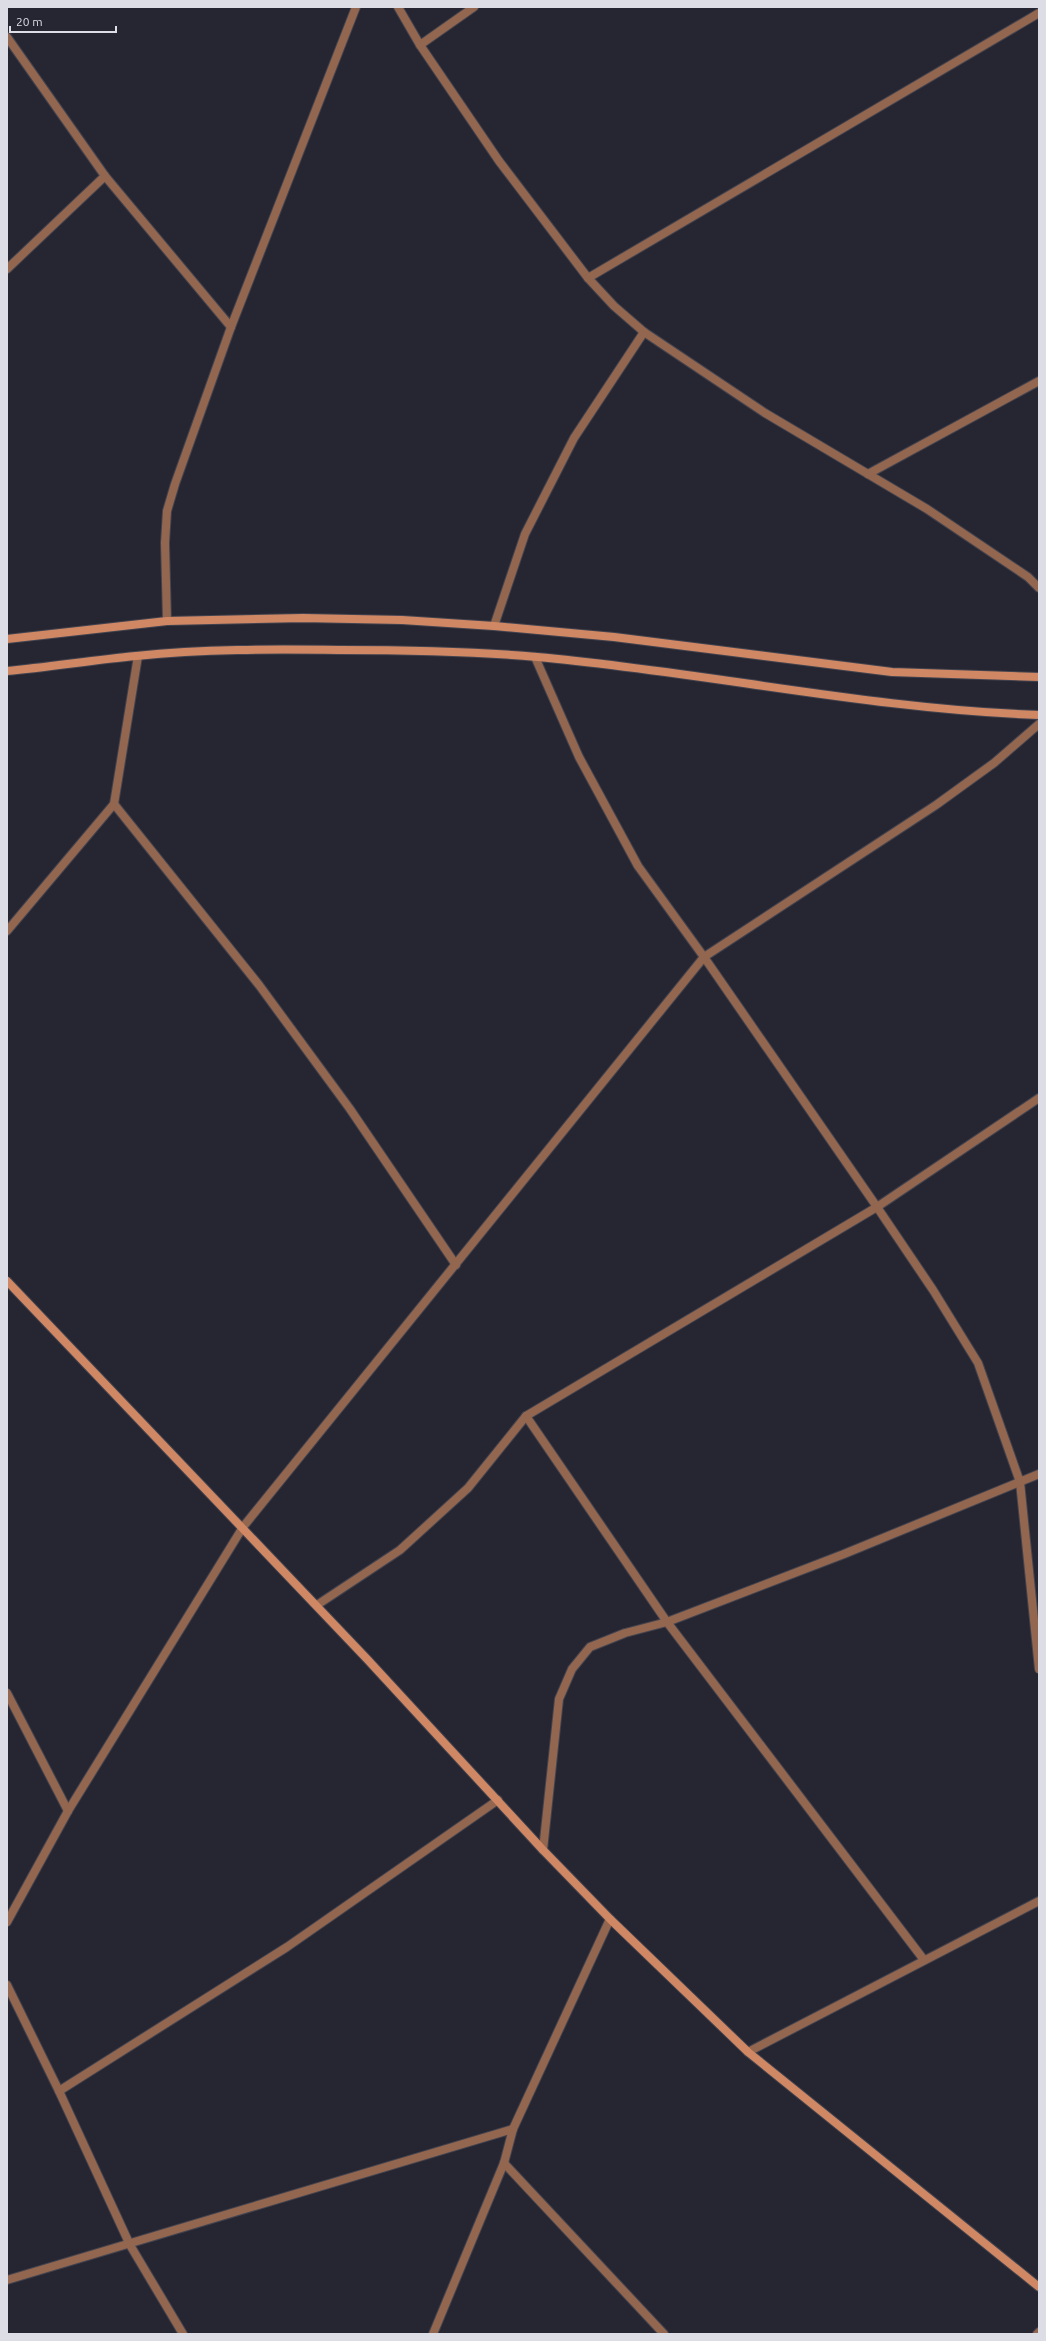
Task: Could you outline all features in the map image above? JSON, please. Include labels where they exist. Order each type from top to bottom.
[{"type":"main road","points":[[7,639],[167,621],[311,618],[402,620],[494,626],[614,637],[892,672],[1039,677]]},
{"type":"main road","points":[[7,671],[138,656],[233,650],[406,650],[536,657],[611,665],[897,704],[985,713],[1039,715]]},
{"type":"main road","points":[[7,1281],[317,1605],[498,1800],[542,1850],[610,1919],[748,2052],[1039,2287]]},
{"type":"street","points":[[167,621],[165,543],[167,511],[231,327],[356,7]]},
{"type":"street","points":[[398,7],[420,45],[499,162],[588,278],[644,332],[765,413],[927,509],[1028,577],[1039,588]]},
{"type":"street","points":[[420,45],[474,7]]},
{"type":"street","points":[[588,278],[1039,13]]},
{"type":"street","points":[[7,37],[105,176],[231,327]]},
{"type":"street","points":[[7,269],[105,176]]},
{"type":"street","points":[[494,626],[525,534],[574,438],[644,332]]},
{"type":"street","points":[[868,474],[1039,381]]},
{"type":"street","points":[[7,931],[114,804],[138,656]]},
{"type":"street","points":[[536,657],[579,757],[638,866],[704,957],[877,1207],[978,1363],[1020,1482],[1039,1669]]},
{"type":"street","points":[[7,1922],[68,1811],[243,1527],[704,957],[936,805],[994,763],[1039,724]]},
{"type":"street","points":[[114,804],[268,997],[350,1109],[456,1265]]},
{"type":"street","points":[[317,1605],[400,1550],[468,1488],[526,1416],[877,1207],[1039,1098]]},
{"type":"street","points":[[526,1416],[666,1622],[924,1960]]},
{"type":"street","points":[[542,1850],[559,1699],[572,1669],[590,1647],[625,1633],[666,1622],[844,1554],[1039,1474]]},
{"type":"street","points":[[7,1693],[68,1811]]},
{"type":"street","points":[[60,2091],[287,1947],[498,1800]]},
{"type":"street","points":[[748,2052],[1039,1901]]},
{"type":"street","points":[[433,2334],[504,2163],[513,2129],[610,1919]]},
{"type":"street","points":[[7,1985],[60,2091],[130,2245],[183,2334]]},
{"type":"street","points":[[7,2280],[130,2245],[513,2129]]},
{"type":"street","points":[[504,2163],[664,2334]]}]
